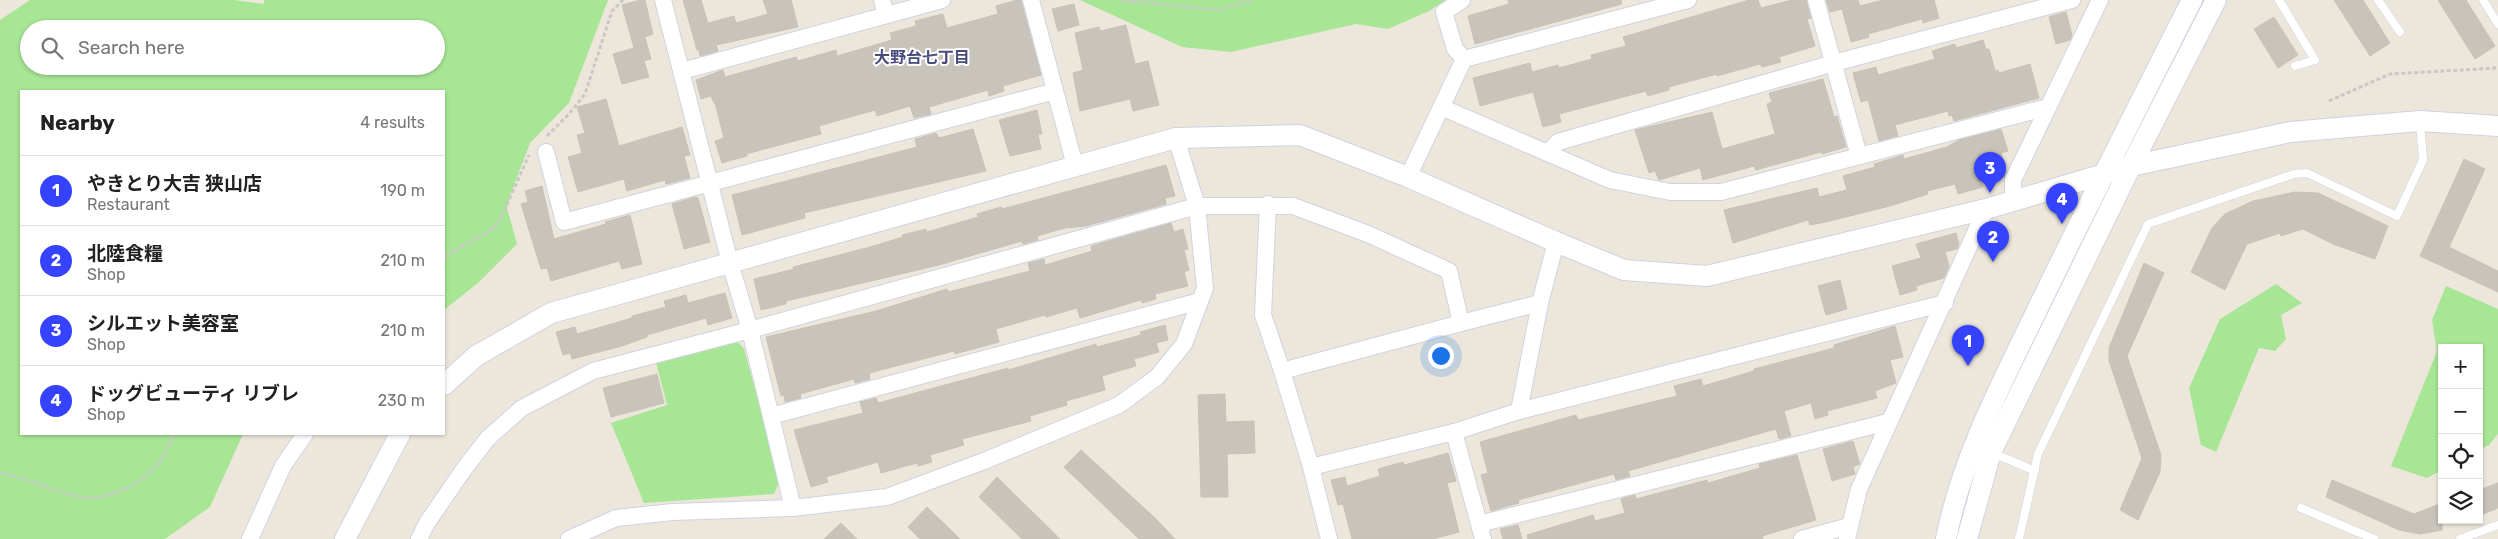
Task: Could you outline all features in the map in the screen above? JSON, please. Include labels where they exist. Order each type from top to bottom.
[{"type":"street","points":[[663,0],[730,263],[750,330],[793,508]]},
{"type":"street","points":[[682,71],[884,8],[942,0]]},
{"type":"street","points":[[1031,0],[1076,166]]},
{"type":"street","points":[[1462,0],[1444,12],[1455,49],[1464,59]]},
{"type":"street","points":[[1408,177],[1464,59],[1688,0]]},
{"type":"street","points":[[1816,0],[1859,156]]},
{"type":"street","points":[[1548,153],[1558,142],[1834,63],[2072,0]]},
{"type":"street","points":[[2013,201],[2013,180],[2100,0]]},
{"type":"street","points":[[1946,539],[1953,502],[1972,448],[2103,175],[2192,0]]},
{"type":"street","points":[[1967,539],[1974,506],[1991,452],[2131,166],[2216,0]]},
{"type":"street","points":[[546,152],[564,222],[1055,90]]},
{"type":"street","points":[[1441,107],[1610,180],[1670,192],[1721,192],[2048,107]]},
{"type":"street","points":[[445,385],[476,356],[551,313],[1176,138],[1300,135],[1408,177],[1624,270],[1707,276],[1986,210],[2131,166],[2290,132],[2420,121],[2498,126]]},
{"type":"street","points":[[569,539],[616,518],[673,512],[793,508],[887,497],[984,461],[1119,405],[1157,377],[1184,344],[1205,288],[1197,206],[1176,138]]},
{"type":"street","points":[[1268,204],[1263,316],[1311,467],[1329,539]]},
{"type":"street","points":[[419,539],[427,523],[488,438],[522,408],[593,370],[750,330],[1197,206],[1268,204],[1293,206],[1352,228],[1449,271],[1461,323]]},
{"type":"street","points":[[1802,539],[1848,532],[1859,488],[1986,210]]},
{"type":"street","points":[[1519,411],[1540,303],[1556,242]]},
{"type":"street","points":[[771,416],[1200,302]]},
{"type":"street","points":[[1282,371],[1540,303]]},
{"type":"street","points":[[1311,467],[1454,432],[1519,411],[1945,303]]},
{"type":"street","points":[[1454,432],[1481,532],[1888,422]]},
{"type":"street","points":[[250,539],[283,466],[305,435]]},
{"type":"street","points":[[344,539],[399,435]]},
{"type":"lane","points":[[2279,0],[2315,60],[2295,66]]},
{"type":"lane","points":[[2378,0],[2400,32]]},
{"type":"lane","points":[[2483,0],[2498,24]]},
{"type":"lane","points":[[2019,539],[2038,454],[2148,224],[2294,174],[2307,173],[2397,216],[2423,160],[2420,121]]},
{"type":"lane","points":[[1991,452],[2035,471]]},
{"type":"lane","points":[[2301,508],[2374,539]]},
{"type":"lane","points":[[2460,539],[2498,525]]},
{"type":"path","points":[[1120,0],[1217,10],[1252,0]]},
{"type":"path","points":[[2330,101],[2390,74],[2498,68]]},
{"type":"path","points":[[0,474],[83,497],[105,495],[129,487],[148,474],[159,462],[173,435]]},
{"type":"green space","points":[[30,0],[234,0],[264,4],[264,0],[608,0],[569,103],[530,143],[510,196],[507,208],[517,244],[478,283],[445,309],[445,90],[20,90],[20,435],[243,435],[210,507],[165,539],[0,539],[0,20]]},
{"type":"green space","points":[[1080,0],[1446,0],[1429,11],[1388,29],[1356,24],[1231,52],[1182,47]]},
{"type":"green space","points":[[2276,284],[2302,303],[2281,315],[2286,339],[2275,351],[2259,348],[2216,452],[2201,445],[2189,388],[2220,319]]},
{"type":"green space","points":[[2446,286],[2498,309],[2498,434],[2489,445],[2483,448],[2483,344],[2438,344],[2438,472],[2427,478],[2391,466],[2437,351],[2432,320]]},
{"type":"green space","points":[[733,342],[739,343],[744,349],[779,476],[779,483],[774,494],[644,503],[611,423],[667,405],[656,362]]},
{"type":"building","points":[[645,0],[653,34],[645,37],[651,59],[644,61],[649,77],[622,84],[613,54],[634,48],[622,5]]},
{"type":"building","points":[[683,0],[701,0],[708,23],[734,16],[736,23],[768,14],[763,0],[791,0],[798,27],[716,45],[718,51],[700,56]]},
{"type":"building","points":[[1021,0],[1041,75],[1003,86],[1004,91],[989,96],[988,90],[929,107],[931,114],[914,118],[910,106],[877,116],[875,110],[819,126],[821,134],[746,154],[747,156],[722,163],[715,141],[724,138],[715,103],[711,96],[701,99],[696,80],[723,70],[725,77],[796,57],[798,61],[836,50],[837,56],[892,40],[890,33],[916,26],[915,21],[943,14],[947,28],[998,14],[996,6]]},
{"type":"building","points":[[1508,0],[1621,0],[1622,4],[1475,44],[1468,16],[1509,4]]},
{"type":"building","points":[[1749,0],[1758,0],[1761,8],[1792,0],[1806,0],[1811,18],[1807,19],[1815,46],[1779,57],[1781,62],[1762,67],[1760,64],[1717,76],[1717,74],[1669,87],[1669,90],[1648,96],[1646,91],[1559,114],[1561,122],[1543,127],[1533,92],[1480,106],[1473,78],[1530,63],[1532,72],[1558,65],[1559,68],[1592,59],[1591,55],[1626,46],[1623,37]]},
{"type":"building","points":[[1826,0],[1858,0],[1860,6],[1883,0],[1934,0],[1939,18],[1923,23],[1922,19],[1868,34],[1869,37],[1851,42],[1842,9],[1830,12]]},
{"type":"building","points":[[2334,0],[2363,0],[2390,43],[2370,56]]},
{"type":"building","points":[[2438,0],[2466,0],[2495,46],[2475,59]]},
{"type":"building","points":[[1074,4],[1079,25],[1058,31],[1052,9]]},
{"type":"building","points":[[2066,12],[2072,35],[2070,40],[2056,44],[2049,17]]},
{"type":"building","points":[[2274,17],[2298,55],[2278,68],[2254,29]]},
{"type":"building","points":[[1126,25],[1135,64],[1148,61],[1159,105],[1133,111],[1130,99],[1080,111],[1073,73],[1083,70],[1075,33],[1099,27],[1100,31]]},
{"type":"building","points":[[1983,40],[1986,49],[1989,49],[1995,71],[1998,70],[1999,73],[2030,64],[2039,98],[1954,121],[1952,115],[1949,116],[1948,111],[1895,125],[1898,136],[1879,141],[1868,100],[1861,102],[1853,73],[1876,67],[1878,75],[1935,59],[1932,51],[1955,44],[1956,48]]},
{"type":"building","points":[[1823,79],[1834,117],[1837,116],[1846,147],[1756,170],[1754,166],[1703,180],[1700,168],[1659,180],[1655,171],[1649,173],[1635,130],[1712,112],[1722,149],[1775,134],[1767,104],[1772,102],[1769,93]]},
{"type":"building","points":[[606,99],[619,146],[682,127],[690,155],[684,156],[690,178],[666,184],[665,180],[627,191],[624,179],[578,192],[568,157],[582,153],[577,135],[585,133],[577,107]]},
{"type":"building","points":[[1037,110],[1042,134],[1038,134],[1041,149],[1010,156],[999,120]]},
{"type":"building","points":[[973,129],[986,171],[804,213],[805,218],[742,235],[732,195],[917,147],[915,139],[936,133],[939,138]]},
{"type":"building","points":[[2001,129],[2008,151],[2001,153],[2006,171],[2004,177],[1982,183],[1983,187],[1958,194],[1955,184],[1927,191],[1928,194],[1890,206],[1810,225],[1808,220],[1733,243],[1724,210],[1817,188],[1819,197],[1847,190],[1843,176],[1875,167],[1874,164],[1903,155],[1904,159],[1947,147],[1959,140]]},
{"type":"building","points":[[2464,159],[2485,169],[2449,247],[2498,271],[2498,292],[2420,256]]},
{"type":"building","points":[[1166,165],[1175,196],[1165,198],[1166,204],[1086,226],[1065,228],[1037,236],[1038,240],[1023,244],[1022,241],[939,265],[786,301],[786,304],[761,310],[754,279],[870,247],[903,237],[902,235],[926,229],[927,232],[978,217],[977,214],[1001,207],[1002,209]]},
{"type":"building","points":[[542,186],[554,239],[630,215],[642,264],[622,269],[619,261],[551,281],[547,268],[541,269],[521,204],[528,202],[525,191]]},
{"type":"building","points":[[2295,192],[2318,193],[2388,226],[2375,259],[2333,244],[2303,229],[2281,236],[2280,233],[2247,244],[2225,290],[2191,272],[2212,228],[2225,214],[2253,201]]},
{"type":"building","points":[[695,197],[698,198],[710,242],[684,249],[672,204]]},
{"type":"building","points":[[1171,223],[1174,232],[1183,229],[1188,249],[1184,250],[1189,270],[1184,272],[1188,286],[1155,294],[1156,299],[1142,303],[1141,300],[1080,318],[1077,308],[1046,317],[1045,315],[996,329],[999,342],[955,354],[954,351],[873,372],[869,374],[870,379],[855,383],[854,379],[800,394],[801,398],[785,402],[784,395],[781,396],[766,337],[876,311],[947,289],[948,292],[1030,271],[1028,263],[1044,259],[1045,265],[1092,251],[1091,246]]},
{"type":"building","points":[[1956,233],[1959,244],[1957,249],[1945,252],[1949,266],[1944,278],[1916,286],[1917,290],[1900,295],[1892,266],[1921,258],[1916,244]]},
{"type":"building","points":[[2144,263],[2164,273],[2127,356],[2161,455],[2160,472],[2138,520],[2120,510],[2142,458],[2109,361],[2109,348]]},
{"type":"building","points":[[1840,280],[1847,309],[1826,315],[1818,286]]},
{"type":"building","points":[[725,293],[732,318],[708,325],[706,318],[647,335],[647,337],[622,346],[572,359],[570,353],[563,355],[556,332],[575,327],[577,334],[666,307],[664,301],[686,295],[688,303]]},
{"type":"building","points":[[1165,325],[1168,340],[1156,343],[1159,352],[1134,359],[1136,366],[1102,376],[1105,390],[1066,401],[1067,405],[1030,416],[1031,421],[962,439],[964,445],[930,455],[932,462],[918,466],[917,463],[881,473],[878,462],[826,477],[828,482],[811,487],[794,430],[863,413],[860,402],[876,398],[878,403],[1008,368],[1008,370],[1096,344],[1097,347],[1141,335],[1140,332]]},
{"type":"building","points":[[1895,326],[1903,357],[1890,360],[1896,383],[1875,391],[1877,398],[1827,411],[1828,415],[1815,419],[1811,403],[1784,411],[1791,436],[1779,439],[1776,429],[1628,471],[1630,476],[1616,480],[1614,474],[1518,500],[1519,503],[1491,511],[1481,475],[1488,473],[1480,442],[1576,415],[1578,420],[1677,396],[1674,386],[1701,379],[1703,386],[1754,371],[1754,369],[1834,348],[1834,345]]},
{"type":"building","points":[[657,374],[664,403],[611,417],[603,388]]},
{"type":"building","points":[[1225,394],[1226,422],[1254,421],[1255,453],[1227,454],[1228,497],[1201,497],[1198,395]]},
{"type":"building","points":[[1853,441],[1860,464],[1853,467],[1855,474],[1832,481],[1823,449]]},
{"type":"building","points":[[1081,450],[1175,539],[1139,539],[1064,467]]},
{"type":"building","points":[[1448,453],[1456,481],[1447,483],[1459,532],[1433,539],[1352,539],[1343,504],[1338,505],[1331,480],[1345,477],[1347,486],[1380,476],[1378,469],[1403,462],[1404,465]]},
{"type":"building","points":[[1797,455],[1816,520],[1762,536],[1763,539],[1528,539],[1527,535],[1593,515],[1595,521],[1625,513],[1621,499],[1635,495],[1636,499],[1707,480],[1708,483],[1760,468],[1759,464]]},
{"type":"building","points":[[997,477],[1060,539],[1022,539],[979,497]]},
{"type":"building","points":[[2332,480],[2414,514],[2438,505],[2438,524],[2442,524],[2442,530],[2420,534],[2399,530],[2326,497]]},
{"type":"building","points":[[2498,483],[2498,508],[2483,514],[2483,489]]},
{"type":"building","points":[[927,507],[960,539],[920,539],[908,527]]},
{"type":"building","points":[[841,523],[857,539],[824,539]]},
{"type":"building","points":[[1518,525],[1522,539],[1503,539],[1500,529]]},
{"type":"place","name":"シルエット美容室","points":[[1990,193]]},
{"type":"place","name":"ドッグビューティ リブレ","points":[[2062,224]]},
{"type":"place","name":"北陸食糧","points":[[1993,262]]},
{"type":"place","name":"やきとり大吉 狭山店","points":[[1968,366]]},
{"type":"district","name":"大野台七丁目","points":[[922,57]]}]
